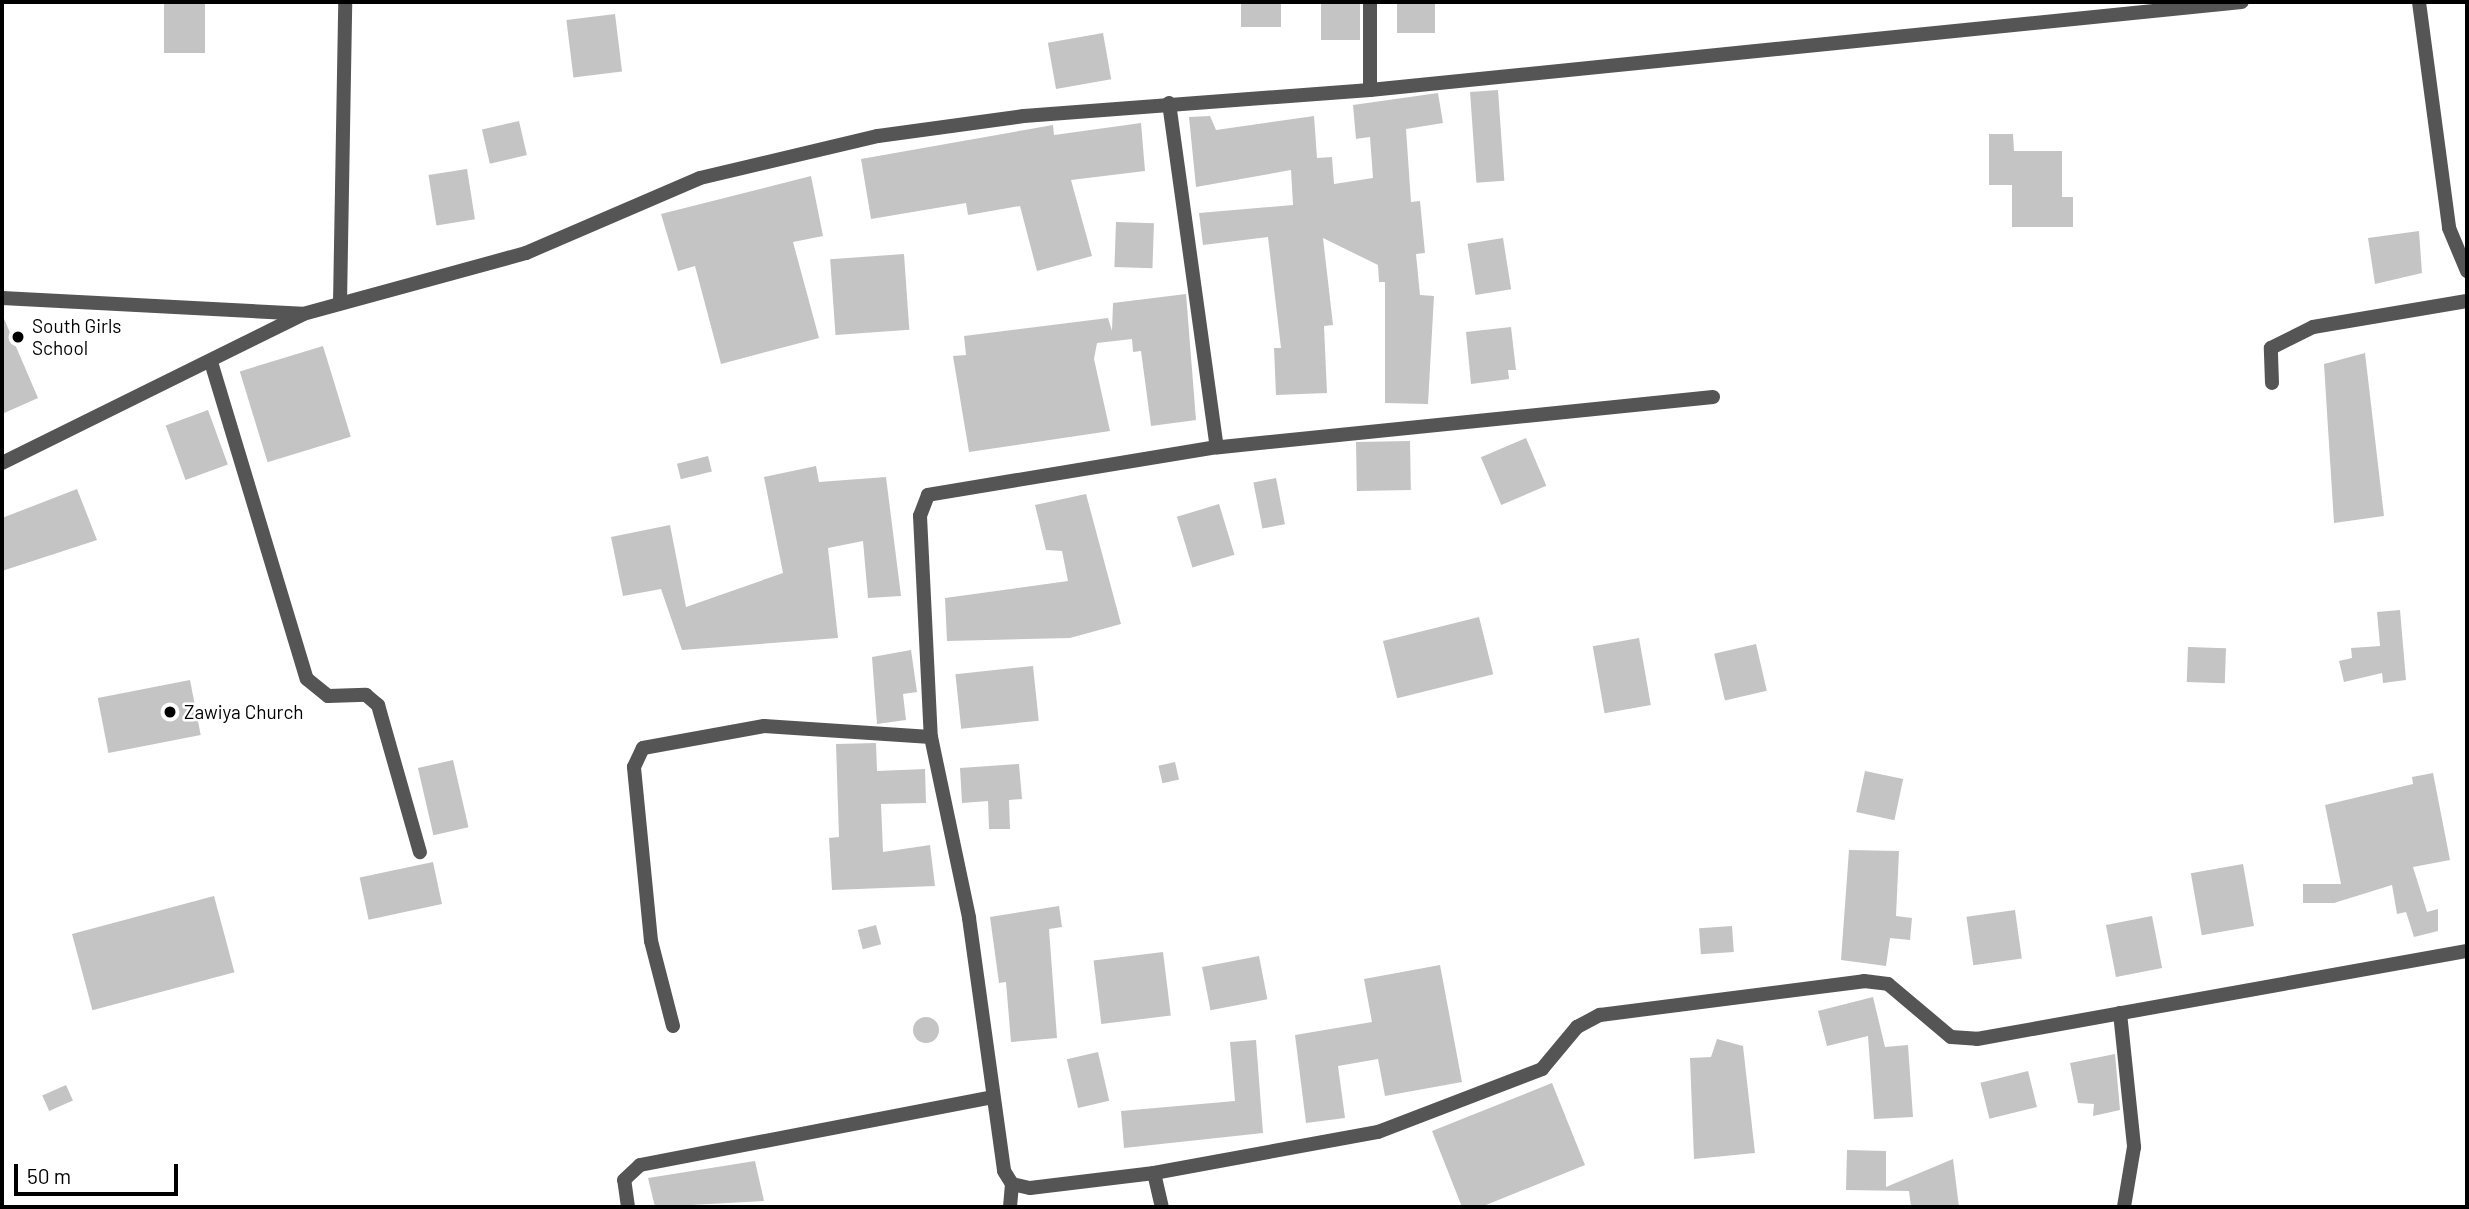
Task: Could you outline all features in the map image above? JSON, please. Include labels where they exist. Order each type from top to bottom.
[{"type":"street","points":[[340,303],[345,2]]},
{"type":"street","points":[[1370,2],[1370,90]]},
{"type":"street","points":[[2,463],[211,362],[303,314],[526,253],[676,187],[776,159],[878,136],[1169,103],[1370,90],[2242,2]]},
{"type":"street","points":[[2419,2],[2449,228],[2467,271]]},
{"type":"street","points":[[1169,103],[1217,447]]},
{"type":"street","points":[[2,298],[303,314]]},
{"type":"street","points":[[2272,383],[2271,348],[2303,331],[2362,315],[2467,301]]},
{"type":"street","points":[[211,362],[307,679],[328,696],[366,695],[378,705],[420,852]]},
{"type":"street","points":[[1713,397],[1217,447],[928,495],[920,516],[931,737],[969,918],[1004,1171],[1013,1184],[1030,1188],[1154,1173],[1378,1132],[1542,1069],[1577,1027],[1600,1015],[1864,981],[1888,984],[1951,1037],[1977,1039],[2467,951]]},
{"type":"street","points":[[673,1026],[651,941],[634,767],[643,748],[764,726],[931,737]]},
{"type":"street","points":[[2120,1013],[2134,1147],[2124,1207]]},
{"type":"street","points":[[628,1207],[624,1180],[640,1165],[992,1097]]},
{"type":"street","points":[[1154,1173],[1162,1207]]},
{"type":"street","points":[[1010,1207],[1013,1184]]},
{"type":"building","points":[[164,2],[205,2],[205,53],[164,53]]},
{"type":"building","points":[[1241,2],[1281,2],[1281,27],[1241,27]]},
{"type":"building","points":[[1321,2],[1360,2],[1360,40],[1321,40]]},
{"type":"building","points":[[1397,2],[1435,2],[1435,33],[1397,33]]},
{"type":"building","points":[[615,14],[622,72],[573,78],[566,20]]},
{"type":"building","points":[[1103,33],[1111,79],[1056,89],[1048,43]]},
{"type":"building","points":[[1498,90],[1504,181],[1476,183],[1470,92]]},
{"type":"building","points":[[1438,93],[1443,123],[1406,129],[1411,202],[1420,201],[1425,253],[1416,254],[1420,295],[1434,296],[1428,404],[1385,403],[1385,282],[1379,282],[1378,265],[1323,238],[1333,325],[1324,326],[1327,393],[1276,395],[1274,348],[1281,348],[1268,237],[1203,245],[1199,213],[1293,205],[1291,170],[1196,187],[1189,117],[1210,116],[1216,130],[1314,116],[1317,158],[1332,157],[1334,184],[1373,178],[1370,137],[1356,139],[1353,105]]},
{"type":"building","points":[[519,121],[527,155],[490,164],[482,130]]},
{"type":"building","points":[[1141,123],[1145,171],[1071,180],[1092,256],[1037,271],[1020,206],[968,215],[966,203],[871,219],[861,159],[1053,125],[1054,135]]},
{"type":"building","points":[[1989,134],[2013,134],[2014,151],[2062,151],[2062,197],[2073,197],[2073,227],[2012,227],[2012,185],[1989,185]]},
{"type":"building","points":[[467,169],[475,219],[436,225],[428,175]]},
{"type":"building","points":[[811,176],[823,236],[793,242],[819,338],[721,364],[695,266],[678,271],[661,214]]},
{"type":"building","points":[[1116,222],[1154,223],[1152,268],[1114,267]]},
{"type":"building","points":[[2419,231],[2422,273],[2375,284],[2368,238]]},
{"type":"building","points":[[1503,238],[1511,289],[1476,295],[1467,244]]},
{"type":"building","points":[[904,254],[909,330],[835,335],[830,259]]},
{"type":"building","points":[[1186,294],[1196,420],[1151,426],[1141,351],[1133,352],[1132,339],[1097,343],[1094,359],[1110,431],[969,452],[953,356],[966,355],[964,336],[1108,318],[1112,331],[1113,303]]},
{"type":"building","points":[[2,314],[38,398],[2,414]]},
{"type":"building","points":[[1511,327],[1516,370],[1508,370],[1509,379],[1471,384],[1466,332]]},
{"type":"building","points":[[323,346],[351,437],[268,462],[240,371]]},
{"type":"building","points":[[2365,353],[2384,516],[2334,523],[2324,364]]},
{"type":"building","points":[[208,410],[228,465],[186,480],[166,425]]},
{"type":"building","points":[[1526,438],[1546,486],[1501,505],[1481,457]]},
{"type":"building","points":[[1410,441],[1411,490],[1357,491],[1356,442]]},
{"type":"building","points":[[708,456],[712,472],[681,479],[677,464]]},
{"type":"building","points":[[816,466],[819,482],[886,477],[901,596],[868,598],[863,541],[828,548],[838,638],[682,650],[661,589],[623,596],[611,537],[670,525],[686,607],[783,573],[764,477]]},
{"type":"building","points":[[1276,478],[1285,524],[1262,529],[1253,482]]},
{"type":"building","points":[[77,489],[97,540],[2,571],[2,518]]},
{"type":"building","points":[[1086,494],[1121,624],[1070,638],[947,641],[945,598],[1068,581],[1062,551],[1046,550],[1035,505]]},
{"type":"building","points":[[1219,504],[1234,555],[1192,568],[1177,517]]},
{"type":"building","points":[[2400,610],[2406,680],[2383,683],[2382,673],[2344,682],[2339,661],[2352,658],[2351,648],[2380,646],[2377,612]]},
{"type":"building","points":[[1479,617],[1493,674],[1397,698],[1383,641]]},
{"type":"building","points":[[1639,638],[1651,705],[1605,713],[1593,646]]},
{"type":"building","points":[[1756,644],[1767,691],[1725,700],[1714,654]]},
{"type":"building","points":[[2188,647],[2226,648],[2225,683],[2187,682]]},
{"type":"building","points":[[911,650],[917,692],[903,694],[906,720],[877,724],[872,657]]},
{"type":"building","points":[[1033,666],[1039,721],[961,729],[955,674]]},
{"type":"building","points":[[190,680],[201,735],[108,753],[98,698]]},
{"type":"building","points":[[876,743],[877,771],[925,769],[926,803],[881,804],[883,852],[930,845],[935,886],[832,890],[829,838],[839,837],[836,744]]},
{"type":"building","points":[[453,760],[469,827],[433,835],[418,768]]},
{"type":"building","points":[[1175,762],[1179,780],[1162,783],[1158,766]]},
{"type":"building","points":[[1019,764],[1022,799],[1009,800],[1010,829],[989,829],[988,801],[962,803],[960,768]]},
{"type":"building","points":[[1865,771],[1903,779],[1894,820],[1856,812]]},
{"type":"building","points":[[2433,773],[2450,860],[2413,867],[2427,912],[2438,909],[2438,931],[2414,937],[2406,912],[2397,914],[2392,885],[2334,903],[2303,903],[2303,884],[2341,884],[2325,805],[2413,784],[2412,777]]},
{"type":"building","points":[[1849,850],[1899,851],[1896,916],[1912,918],[1910,940],[1890,938],[1886,966],[1841,960]]},
{"type":"building","points":[[433,862],[442,904],[369,920],[360,878]]},
{"type":"building","points":[[2243,864],[2254,926],[2202,935],[2191,873]]},
{"type":"building","points":[[214,896],[234,972],[92,1010],[72,934]]},
{"type":"building","points":[[1059,906],[1062,927],[1049,929],[1057,1038],[1011,1042],[1006,982],[999,983],[990,917]]},
{"type":"building","points":[[2015,910],[2022,959],[1973,965],[1966,917]]},
{"type":"building","points":[[2152,916],[2162,968],[2116,977],[2106,925]]},
{"type":"building","points":[[876,925],[881,944],[863,949],[858,930]]},
{"type":"building","points":[[1732,926],[1734,952],[1701,954],[1699,928]]},
{"type":"building","points":[[1163,952],[1171,1016],[1101,1024],[1094,961]]},
{"type":"building","points":[[1259,956],[1267,999],[1210,1010],[1202,967]]},
{"type":"building","points":[[1440,965],[1462,1082],[1385,1096],[1378,1059],[1338,1066],[1345,1118],[1306,1123],[1295,1035],[1372,1022],[1364,979]]},
{"type":"building","points":[[1873,997],[1885,1047],[1908,1045],[1913,1117],[1874,1119],[1868,1036],[1827,1046],[1818,1011]]},
{"type":"building","points":[[926,1017],[935,1021],[939,1030],[935,1039],[926,1043],[917,1039],[913,1030],[917,1021]]},
{"type":"building","points":[[1717,1039],[1743,1046],[1755,1153],[1694,1159],[1690,1058],[1711,1057]]},
{"type":"building","points":[[1256,1040],[1263,1133],[1124,1148],[1121,1111],[1235,1101],[1230,1042]]},
{"type":"building","points":[[1098,1052],[1109,1101],[1078,1108],[1067,1059]]},
{"type":"building","points":[[2115,1054],[2120,1110],[2093,1116],[2094,1104],[2078,1103],[2070,1063]]},
{"type":"building","points":[[2028,1071],[2037,1107],[1989,1119],[1980,1083]]},
{"type":"building","points":[[1552,1083],[1585,1165],[1481,1207],[1462,1207],[1432,1131]]},
{"type":"building","points":[[66,1085],[73,1101],[49,1111],[42,1096]]},
{"type":"building","points":[[1847,1150],[1886,1151],[1886,1187],[1953,1159],[1959,1207],[1911,1207],[1909,1191],[1846,1190]]},
{"type":"building","points":[[755,1161],[764,1201],[655,1207],[648,1178]]},
{"type":"place","name":"South Girls School","points":[[18,337]]},
{"type":"place","name":"Zawiya Church","points":[[170,712]]}]
